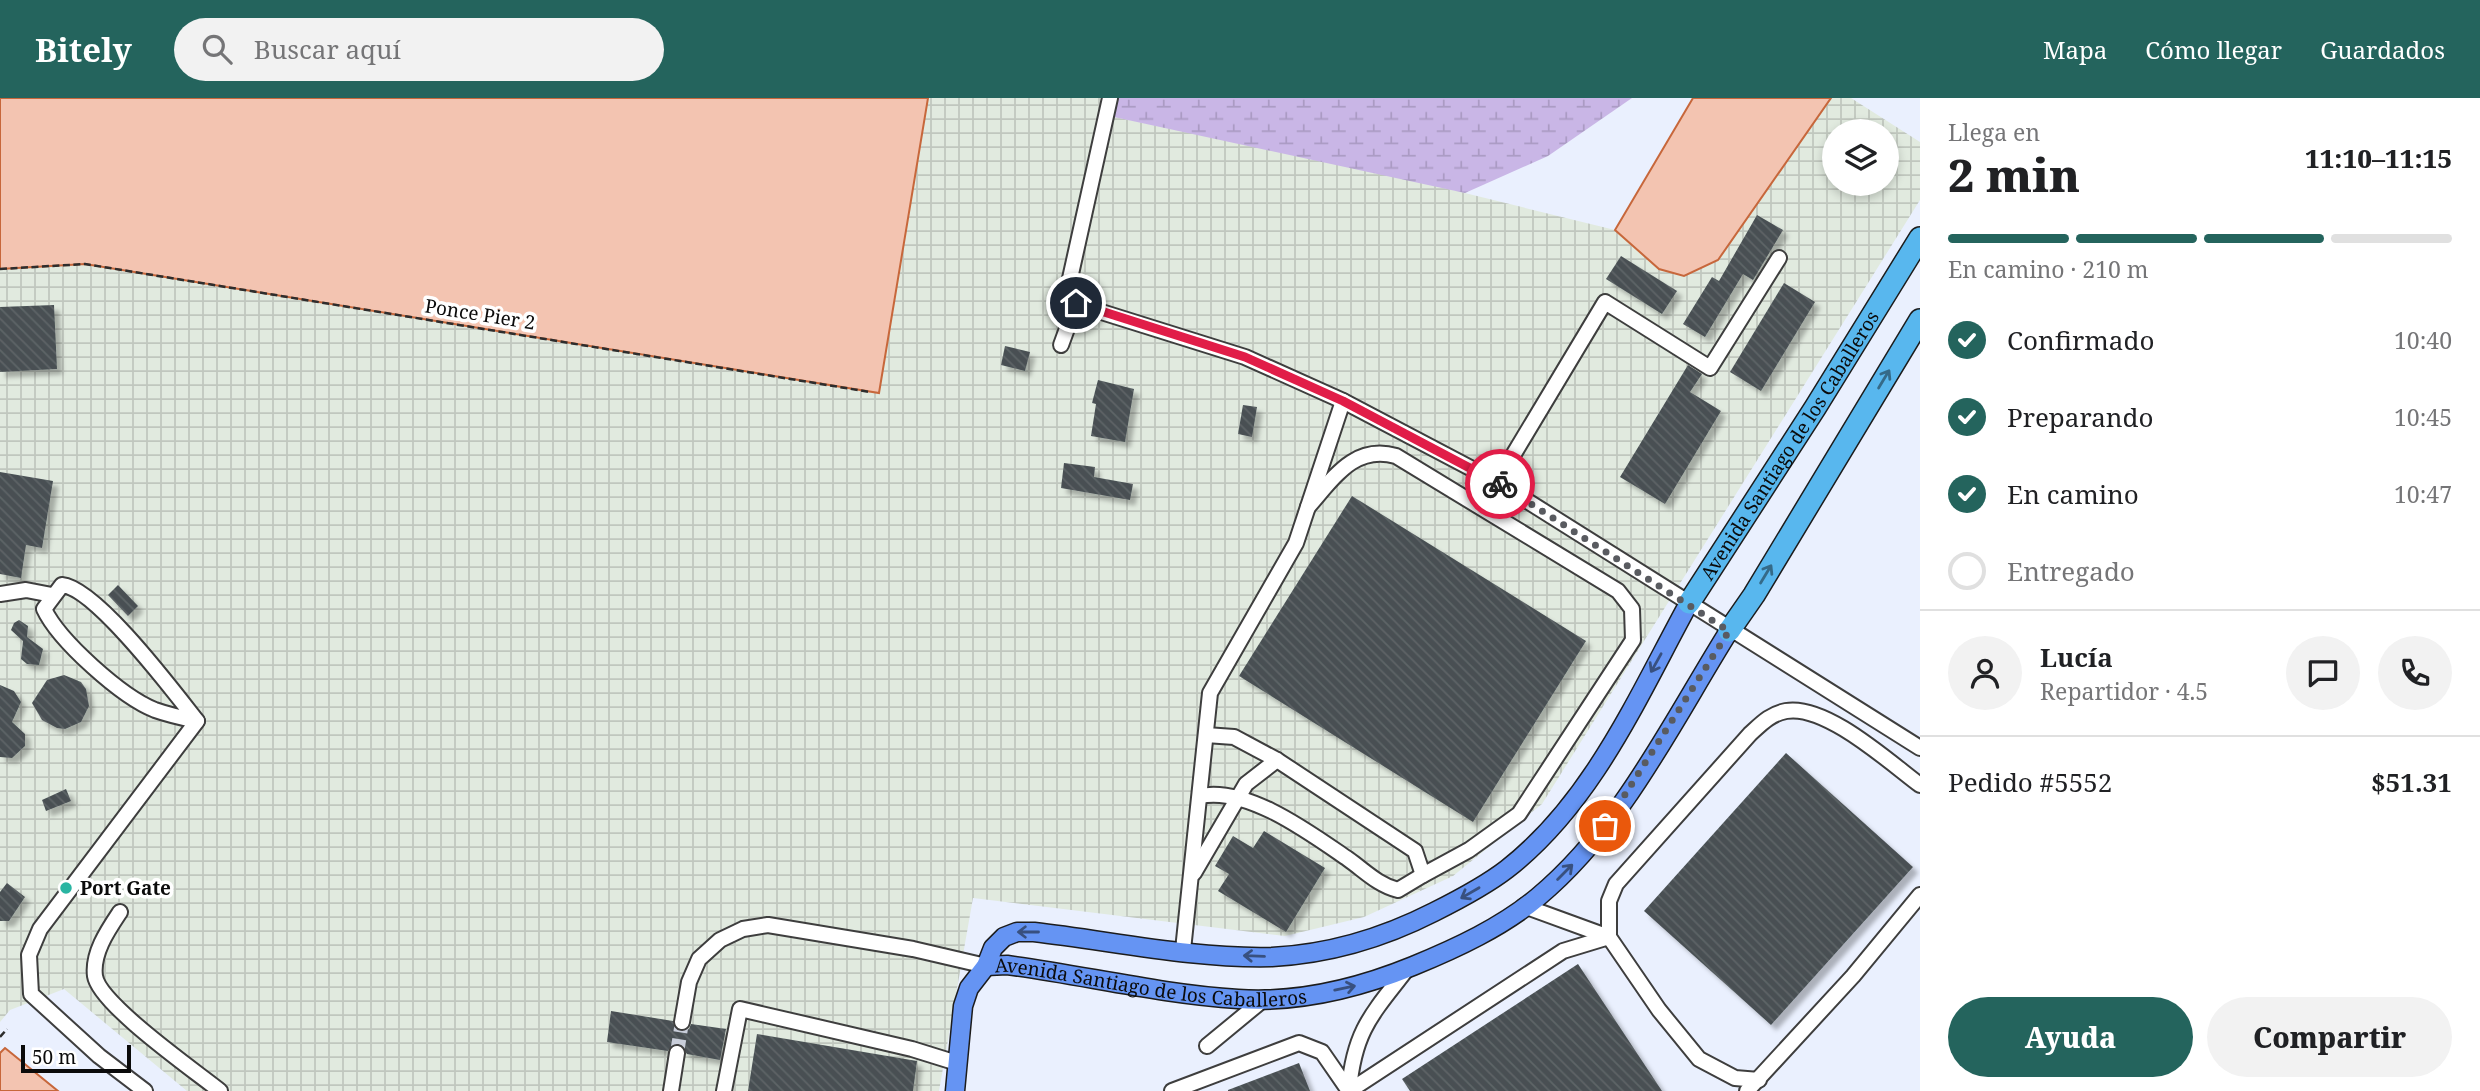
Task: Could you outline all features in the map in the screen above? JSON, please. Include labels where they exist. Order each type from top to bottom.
[{"type":"highway","name":"Avenida Santiago de los Caballeros","points":[[1689,603],[1815,408],[1920,238]]},
{"type":"highway","name":"Avenida Santiago de los Caballeros","points":[[1729,631],[1920,320]]},
{"type":"main road","name":"Avenida Santiago de los Caballeros","points":[[955,1091],[965,999],[975,977],[986,966],[997,944],[1017,932],[1272,957],[1334,949],[1391,933],[1487,883],[1529,850],[1582,789],[1612,743],[1689,603]]},
{"type":"main road","name":"Avenida Santiago de los Caballeros","points":[[986,966],[1007,965],[1206,995],[1264,999],[1342,989],[1407,969],[1478,936],[1524,906],[1561,876],[1605,826],[1729,631]]},
{"type":"street","points":[[1110,98],[1069,283],[1070,298],[1076,303],[1245,357],[1343,401],[1497,482],[1729,631],[1920,748]]},
{"type":"street","points":[[1497,482],[1605,302],[1710,368],[1779,258]]},
{"type":"street","points":[[1061,345],[1076,303]]},
{"type":"street","points":[[1183,950],[1210,693],[1296,543],[1343,401]]},
{"type":"street","points":[[1200,796],[1218,792],[1272,811],[1350,861],[1384,887],[1398,890],[1469,850],[1519,814],[1628,650],[1635,629],[1632,609],[1618,591],[1396,456],[1376,453],[1356,457],[1308,508]]},
{"type":"street","points":[[62,586],[69,586],[90,599],[148,660],[197,721],[155,710],[133,699],[104,674],[50,622],[44,609],[52,595],[62,586]]},
{"type":"street","points":[[0,594],[26,590],[52,595]]},
{"type":"street","points":[[1608,937],[1609,901],[1616,884],[1750,734],[1777,713],[1802,710],[1817,715],[1920,785]]},
{"type":"street","points":[[145,1091],[90,1048],[31,994],[29,955],[40,929],[197,721]]},
{"type":"street","points":[[1206,735],[1234,737],[1278,760],[1415,851],[1423,875]]},
{"type":"street","points":[[1191,877],[1246,784],[1278,760]]},
{"type":"street","points":[[1746,1091],[1853,976],[1920,895]]},
{"type":"street","points":[[1524,906],[1608,937],[1653,1002],[1699,1059],[1735,1078],[1759,1080]]},
{"type":"street","points":[[120,912],[100,947],[95,968],[99,987],[119,1010],[220,1091]]},
{"type":"street","points":[[682,1022],[689,982],[699,959],[720,940],[743,929],[768,925],[914,949],[986,966]]},
{"type":"street","points":[[1349,1091],[1563,951],[1608,937]]},
{"type":"street","points":[[1349,1091],[1354,1050],[1363,1026],[1407,969]]},
{"type":"street","points":[[1206,1046],[1264,999]]},
{"type":"street","points":[[724,1091],[740,1009],[912,1049],[957,1063]]},
{"type":"street","points":[[1172,1091],[1299,1044],[1322,1052],[1349,1091]]},
{"type":"street","points":[[671,1091],[677,1053]]},
{"type":"path","name":"Ponce Pier 2","points":[[0,269],[85,264],[870,391]]},
{"type":"path","points":[[0,1037],[7,1029]]},
{"type":"shaded area","points":[[0,98],[928,98],[879,393],[85,264],[0,269]]},
{"type":"shaded area","points":[[928,98],[1119,98],[1115,117],[1375,171],[1615,230],[1693,98],[1851,98],[1884,119],[1822,119],[1822,196],[1899,196],[1899,129],[1920,142],[1920,200],[1542,804],[1453,876],[1364,917],[1285,936],[973,898],[939,1091],[187,1091],[64,989],[10,1010],[0,1022],[0,269],[85,264],[879,393]]},
{"type":"shaded area","points":[[1693,98],[1831,98],[1718,260],[1684,276],[1659,269],[1615,230]]},
{"type":"shaded area","points":[[5,1048],[58,1091],[0,1091],[0,1053]]},
{"type":"green space","points":[[1119,98],[1632,98],[1548,156],[1465,193],[1114,117]]},
{"type":"building","points":[[1757,215],[1783,230],[1753,280],[1743,274],[1705,337],[1683,324],[1712,277],[1719,281]]},
{"type":"building","points":[[1621,256],[1677,291],[1662,314],[1606,279]]},
{"type":"building","points":[[1784,283],[1815,302],[1761,391],[1730,372]]},
{"type":"building","points":[[54,305],[57,369],[0,372],[0,307]]},
{"type":"building","points":[[1005,346],[1030,352],[1025,371],[1001,365]]},
{"type":"building","points":[[1688,365],[1702,374],[1690,392],[1721,411],[1665,504],[1620,477]]},
{"type":"building","points":[[1098,380],[1134,389],[1125,442],[1091,436],[1096,404],[1092,403]]},
{"type":"building","points":[[1243,405],[1257,407],[1252,437],[1238,434]]},
{"type":"building","points":[[1064,463],[1095,467],[1094,477],[1133,484],[1130,500],[1061,488]]},
{"type":"building","points":[[0,472],[53,481],[42,548],[26,545],[21,578],[0,574]]},
{"type":"building","points":[[1352,496],[1586,641],[1473,822],[1239,676]]},
{"type":"building","points":[[118,585],[138,606],[128,616],[108,595]]},
{"type":"building","points":[[19,620],[28,626],[27,637],[43,649],[39,665],[27,664],[21,659],[23,641],[11,630]]},
{"type":"building","points":[[64,675],[81,682],[86,689],[89,706],[81,722],[65,729],[42,720],[32,703],[47,680]]},
{"type":"building","points":[[0,685],[14,691],[21,702],[12,722],[25,734],[25,746],[12,758],[0,757]]},
{"type":"building","points":[[1786,753],[1913,867],[1771,1025],[1644,911]]},
{"type":"building","points":[[66,789],[71,801],[46,811],[42,800]]},
{"type":"building","points":[[1264,831],[1325,868],[1286,932],[1218,891],[1229,874],[1215,866],[1233,836],[1253,848]]},
{"type":"building","points":[[7,883],[25,897],[9,921],[0,921],[0,892]]},
{"type":"building","points":[[1578,964],[1662,1091],[1410,1091],[1402,1079]]},
{"type":"building","points":[[611,1011],[673,1021],[675,1029],[681,1032],[689,1029],[691,1024],[726,1029],[720,1060],[687,1054],[679,1044],[673,1044],[668,1051],[607,1042]]},
{"type":"building","points":[[757,1034],[917,1061],[913,1091],[748,1091]]},
{"type":"building","points":[[1299,1063],[1310,1091],[1228,1091],[1228,1090]]},
{"type":"tunnel","points":[[677,1053],[682,1022]]},
{"type":"way so far","points":[[1500,484],[1729,631],[1605,826]]},
{"type":"place","name":"Port Gate","points":[[66,888]]},
{"type":"route","points":[[1076,303],[1245,357],[1343,401],[1500,484]]}]
